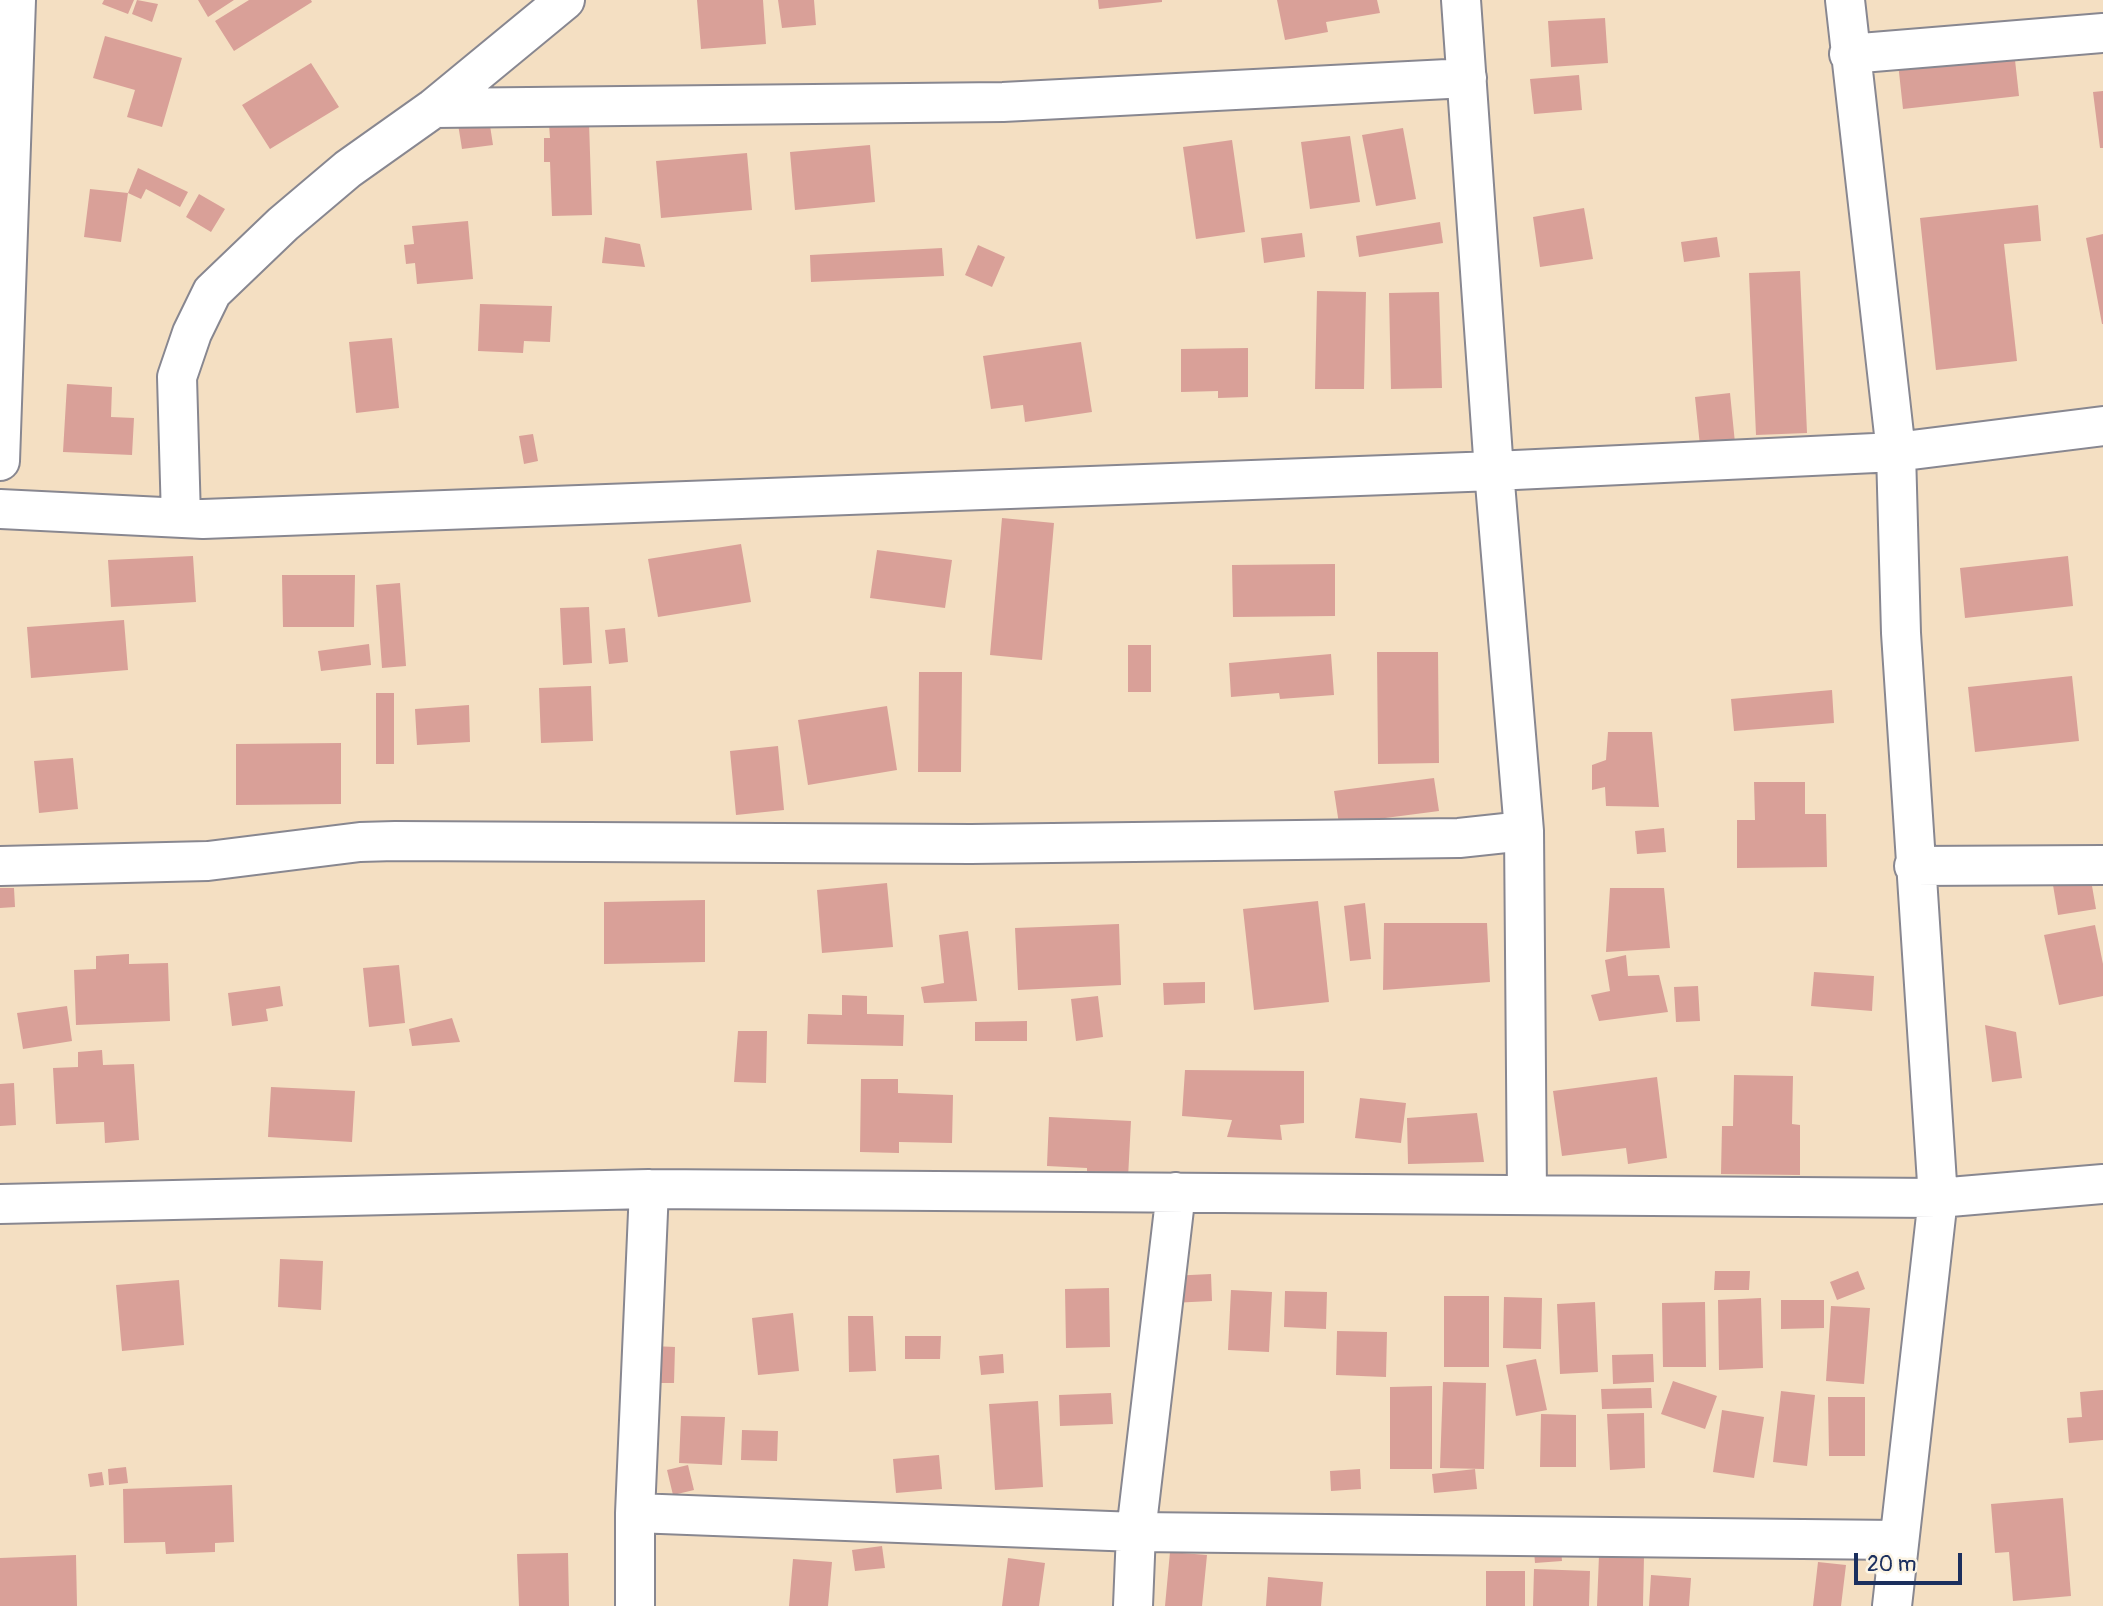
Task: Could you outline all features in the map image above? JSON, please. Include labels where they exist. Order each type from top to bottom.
[{"type":"street","points":[[0,461],[16,0]]},
{"type":"street","points":[[181,518],[177,377],[192,333],[212,292],[273,233],[348,169],[434,108],[565,0]]},
{"type":"street","points":[[1461,0],[1494,471],[1524,831],[1527,1194]]},
{"type":"street","points":[[1845,0],[1896,452],[1901,633],[1914,866],[1938,1198],[1892,1606]]},
{"type":"street","points":[[1849,54],[2103,33]]},
{"type":"street","points":[[434,108],[1003,102],[1467,78]]},
{"type":"street","points":[[0,509],[181,518],[1494,471],[1896,452],[2103,426]]},
{"type":"street","points":[[0,866],[208,861],[360,842],[394,841],[999,844],[1459,838],[1524,831]]},
{"type":"street","points":[[1914,866],[2103,865]]},
{"type":"street","points":[[0,1204],[649,1189],[1938,1198],[2103,1184]]},
{"type":"street","points":[[635,1606],[635,1513],[649,1189]]},
{"type":"street","points":[[1133,1606],[1136,1532],[1176,1192]]},
{"type":"street","points":[[635,1513],[1136,1532],[1898,1540]]},
{"type":"building","points":[[104,0],[134,0],[128,14],[102,4]]},
{"type":"building","points":[[137,0],[158,4],[152,22],[132,14]]},
{"type":"building","points":[[198,0],[234,0],[208,17]]},
{"type":"building","points":[[249,0],[312,2],[234,51],[215,21]]},
{"type":"building","points":[[697,0],[763,0],[766,44],[701,49]]},
{"type":"building","points":[[778,0],[814,0],[816,25],[782,28]]},
{"type":"building","points":[[1098,0],[1162,0],[1162,2],[1099,9]]},
{"type":"building","points":[[1277,0],[1377,0],[1380,13],[1326,22],[1328,32],[1285,40]]},
{"type":"building","points":[[1605,18],[1608,63],[1551,67],[1548,21]]},
{"type":"building","points":[[105,36],[182,58],[162,127],[127,117],[135,90],[93,78]]},
{"type":"building","points":[[2014,51],[2019,96],[1903,109],[1898,63]]},
{"type":"building","points":[[311,63],[339,107],[270,149],[242,105]]},
{"type":"building","points":[[1579,75],[1582,110],[1534,114],[1530,79]]},
{"type":"building","points":[[2103,91],[2103,148],[2100,148],[2093,92]]},
{"type":"building","points":[[489,119],[493,145],[462,149],[458,124]]},
{"type":"building","points":[[589,122],[592,215],[552,216],[550,162],[544,162],[544,138],[550,138],[549,124]]},
{"type":"building","points":[[1403,128],[1416,199],[1376,206],[1362,135]]},
{"type":"building","points":[[1350,136],[1360,202],[1310,209],[1301,142]]},
{"type":"building","points":[[1232,140],[1245,232],[1196,239],[1183,147]]},
{"type":"building","points":[[870,145],[875,202],[795,210],[790,152]]},
{"type":"building","points":[[747,153],[752,210],[661,218],[656,161]]},
{"type":"building","points":[[138,168],[188,192],[180,207],[146,189],[141,199],[128,193]]},
{"type":"building","points":[[90,189],[128,193],[121,242],[84,237]]},
{"type":"building","points":[[199,194],[225,209],[211,232],[186,217]]},
{"type":"building","points":[[2038,205],[2041,241],[2004,244],[2017,361],[1936,370],[1920,218]]},
{"type":"building","points":[[1584,208],[1593,259],[1540,267],[1533,217]]},
{"type":"building","points":[[468,221],[473,279],[417,284],[415,263],[406,264],[404,245],[414,244],[412,226]]},
{"type":"building","points":[[1440,222],[1443,243],[1359,257],[1356,236]]},
{"type":"building","points":[[1302,233],[1305,257],[1264,263],[1261,238]]},
{"type":"building","points":[[2103,234],[2103,324],[2102,324],[2086,238]]},
{"type":"building","points":[[605,237],[640,244],[645,267],[602,263]]},
{"type":"building","points":[[1717,237],[1720,257],[1684,262],[1681,242]]},
{"type":"building","points":[[978,245],[1005,257],[992,287],[965,275]]},
{"type":"building","points":[[942,248],[944,276],[811,282],[810,255]]},
{"type":"building","points":[[1800,271],[1807,433],[1756,435],[1749,273]]},
{"type":"building","points":[[1317,291],[1366,292],[1364,389],[1315,389]]},
{"type":"building","points":[[1439,292],[1442,388],[1391,389],[1389,293]]},
{"type":"building","points":[[480,304],[552,306],[550,342],[524,341],[523,353],[478,351]]},
{"type":"building","points":[[392,338],[399,408],[356,413],[349,342]]},
{"type":"building","points":[[1081,342],[1092,412],[1025,422],[1023,405],[991,409],[983,356]]},
{"type":"building","points":[[1248,348],[1248,397],[1218,398],[1218,391],[1181,392],[1181,349]]},
{"type":"building","points":[[67,384],[112,387],[111,417],[134,418],[132,455],[63,452]]},
{"type":"building","points":[[1730,393],[1735,443],[1700,446],[1695,397]]},
{"type":"building","points":[[533,434],[538,461],[524,464],[519,436]]},
{"type":"building","points":[[1002,518],[1054,523],[1042,660],[990,655]]},
{"type":"building","points":[[741,544],[751,602],[658,617],[648,559]]},
{"type":"building","points":[[877,550],[952,560],[945,608],[870,598]]},
{"type":"building","points":[[193,556],[196,602],[111,607],[108,560]]},
{"type":"building","points":[[2068,556],[2073,606],[1965,618],[1960,568]]},
{"type":"building","points":[[1335,564],[1335,616],[1233,617],[1232,565]]},
{"type":"building","points":[[282,575],[355,575],[354,627],[283,627]]},
{"type":"building","points":[[400,583],[406,666],[382,668],[376,585]]},
{"type":"building","points":[[589,607],[592,663],[563,665],[560,608]]},
{"type":"building","points":[[124,620],[128,670],[31,678],[27,627]]},
{"type":"building","points":[[625,628],[628,662],[609,664],[605,630]]},
{"type":"building","points":[[369,644],[371,665],[321,671],[318,651]]},
{"type":"building","points":[[1128,645],[1151,645],[1151,692],[1128,692]]},
{"type":"building","points":[[1377,652],[1438,652],[1439,763],[1378,764]]},
{"type":"building","points":[[1331,654],[1334,695],[1280,699],[1279,693],[1231,697],[1229,663]]},
{"type":"building","points":[[919,672],[962,672],[961,772],[918,772]]},
{"type":"building","points":[[2072,676],[2079,741],[1975,752],[1968,687]]},
{"type":"building","points":[[591,686],[593,741],[541,743],[539,688]]},
{"type":"building","points":[[1832,690],[1834,723],[1734,731],[1731,699]]},
{"type":"building","points":[[376,693],[394,693],[394,764],[376,764]]},
{"type":"building","points":[[469,705],[470,742],[417,745],[415,709]]},
{"type":"building","points":[[887,706],[897,770],[808,785],[798,720]]},
{"type":"building","points":[[1608,732],[1652,732],[1659,807],[1606,806],[1605,787],[1592,790],[1592,765],[1606,760]]},
{"type":"building","points":[[341,743],[341,804],[236,805],[236,744]]},
{"type":"building","points":[[778,746],[784,810],[736,815],[730,751]]},
{"type":"building","points":[[73,758],[78,809],[39,813],[34,761]]},
{"type":"building","points":[[1434,778],[1439,811],[1339,824],[1334,791]]},
{"type":"building","points":[[1754,782],[1805,782],[1805,814],[1826,814],[1827,867],[1737,868],[1737,820],[1755,820]]},
{"type":"building","points":[[1664,828],[1666,852],[1637,854],[1635,831]]},
{"type":"building","points":[[2091,880],[2096,909],[2058,915],[2053,885]]},
{"type":"building","points":[[887,883],[893,947],[822,953],[817,890]]},
{"type":"building","points":[[0,888],[14,888],[15,907],[0,908]]},
{"type":"building","points":[[1610,888],[1664,888],[1670,948],[1606,952]]},
{"type":"building","points":[[705,900],[705,962],[604,964],[604,902]]},
{"type":"building","points":[[1318,901],[1329,1002],[1254,1010],[1243,909]]},
{"type":"building","points":[[1365,903],[1371,959],[1350,961],[1344,906]]},
{"type":"building","points":[[1384,923],[1487,923],[1490,982],[1383,990]]},
{"type":"building","points":[[1119,924],[1121,985],[1018,990],[1015,928]]},
{"type":"building","points":[[2095,925],[2103,964],[2103,996],[2059,1005],[2044,935]]},
{"type":"building","points":[[968,931],[977,1001],[924,1003],[921,987],[944,983],[939,935]]},
{"type":"building","points":[[129,954],[129,964],[168,963],[170,1021],[76,1025],[74,970],[96,969],[96,956]]},
{"type":"building","points":[[1626,955],[1628,976],[1659,975],[1668,1012],[1599,1021],[1591,995],[1610,991],[1605,960]]},
{"type":"building","points":[[399,965],[405,1023],[369,1027],[363,968]]},
{"type":"building","points":[[1814,972],[1874,976],[1872,1011],[1811,1006]]},
{"type":"building","points":[[1205,982],[1205,1003],[1164,1005],[1163,983]]},
{"type":"building","points":[[280,986],[283,1006],[266,1009],[268,1021],[232,1026],[228,993]]},
{"type":"building","points":[[1698,986],[1700,1021],[1676,1022],[1674,987]]},
{"type":"building","points":[[842,995],[867,996],[867,1014],[904,1015],[903,1046],[807,1044],[808,1014],[842,1015]]},
{"type":"building","points":[[1098,996],[1103,1037],[1076,1041],[1071,999]]},
{"type":"building","points":[[67,1006],[72,1041],[23,1049],[17,1013]]},
{"type":"building","points":[[452,1018],[460,1042],[412,1046],[409,1029]]},
{"type":"building","points":[[1027,1021],[1027,1041],[975,1041],[975,1022]]},
{"type":"building","points":[[1985,1025],[2016,1032],[2022,1078],[1992,1082]]},
{"type":"building","points":[[738,1031],[767,1031],[766,1083],[734,1082]]},
{"type":"building","points":[[102,1050],[103,1065],[134,1064],[139,1140],[105,1143],[104,1122],[56,1124],[53,1068],[78,1067],[78,1052]]},
{"type":"building","points":[[1185,1070],[1304,1071],[1304,1123],[1280,1125],[1282,1140],[1227,1137],[1232,1120],[1182,1116]]},
{"type":"building","points":[[1734,1075],[1793,1076],[1792,1124],[1800,1125],[1800,1175],[1721,1174],[1722,1126],[1733,1126]]},
{"type":"building","points":[[1657,1077],[1667,1158],[1628,1164],[1626,1148],[1562,1156],[1553,1091]]},
{"type":"building","points":[[861,1079],[898,1079],[898,1093],[953,1095],[952,1143],[899,1142],[899,1153],[860,1152]]},
{"type":"building","points":[[14,1083],[16,1125],[0,1126],[0,1084]]},
{"type":"building","points":[[271,1087],[355,1091],[352,1142],[268,1137]]},
{"type":"building","points":[[1360,1098],[1406,1103],[1401,1143],[1355,1138]]},
{"type":"building","points":[[1477,1113],[1484,1162],[1408,1164],[1407,1118]]},
{"type":"building","points":[[1049,1117],[1131,1121],[1128,1178],[1087,1177],[1087,1168],[1047,1166]]},
{"type":"building","points":[[280,1259],[323,1261],[321,1310],[278,1307]]},
{"type":"building","points":[[1715,1271],[1750,1271],[1749,1290],[1714,1290]]},
{"type":"building","points":[[1858,1271],[1865,1289],[1837,1300],[1830,1282]]},
{"type":"building","points":[[1211,1274],[1212,1301],[1171,1303],[1170,1276]]},
{"type":"building","points":[[179,1280],[184,1345],[122,1351],[116,1285]]},
{"type":"building","points":[[1109,1288],[1110,1347],[1066,1348],[1065,1289]]},
{"type":"building","points":[[1231,1290],[1272,1292],[1269,1352],[1228,1350]]},
{"type":"building","points":[[1285,1291],[1327,1292],[1326,1329],[1284,1327]]},
{"type":"building","points":[[1444,1296],[1489,1296],[1489,1367],[1444,1367]]},
{"type":"building","points":[[1504,1297],[1542,1298],[1541,1349],[1503,1348]]},
{"type":"building","points":[[1761,1298],[1763,1368],[1719,1370],[1718,1300]]},
{"type":"building","points":[[1781,1300],[1824,1300],[1824,1328],[1781,1329]]},
{"type":"building","points":[[1595,1302],[1598,1372],[1560,1374],[1557,1304]]},
{"type":"building","points":[[1705,1302],[1706,1367],[1663,1367],[1662,1303]]},
{"type":"building","points":[[1831,1306],[1870,1308],[1864,1384],[1826,1381]]},
{"type":"building","points":[[793,1313],[799,1371],[758,1375],[752,1318]]},
{"type":"building","points":[[848,1316],[873,1316],[876,1371],[849,1372]]},
{"type":"building","points":[[1337,1331],[1387,1332],[1386,1377],[1336,1375]]},
{"type":"building","points":[[905,1336],[941,1336],[940,1359],[905,1359]]},
{"type":"building","points":[[653,1346],[675,1347],[674,1383],[652,1383]]},
{"type":"building","points":[[1003,1354],[1004,1373],[981,1375],[979,1356]]},
{"type":"building","points":[[1653,1354],[1654,1382],[1613,1384],[1612,1355]]},
{"type":"building","points":[[1536,1359],[1547,1410],[1516,1416],[1506,1365]]},
{"type":"building","points":[[1673,1381],[1717,1396],[1705,1429],[1661,1414]]},
{"type":"building","points":[[1443,1382],[1486,1383],[1484,1469],[1440,1468]]},
{"type":"building","points":[[1432,1386],[1432,1469],[1390,1469],[1390,1387]]},
{"type":"building","points":[[1651,1388],[1652,1408],[1602,1409],[1601,1389]]},
{"type":"building","points":[[2103,1390],[2103,1440],[2069,1443],[2067,1418],[2082,1417],[2080,1392]]},
{"type":"building","points":[[1781,1391],[1815,1395],[1807,1466],[1773,1462]]},
{"type":"building","points":[[1111,1393],[1113,1424],[1060,1426],[1059,1395]]},
{"type":"building","points":[[1828,1397],[1865,1397],[1865,1456],[1829,1456]]},
{"type":"building","points":[[1038,1401],[1043,1487],[995,1490],[989,1404]]},
{"type":"building","points":[[1722,1410],[1764,1417],[1754,1478],[1713,1472]]},
{"type":"building","points":[[1644,1413],[1645,1468],[1610,1470],[1607,1414]]},
{"type":"building","points":[[1541,1414],[1576,1415],[1576,1467],[1540,1467]]},
{"type":"building","points":[[681,1416],[725,1417],[722,1465],[679,1463]]},
{"type":"building","points":[[742,1430],[778,1431],[777,1461],[741,1460]]},
{"type":"building","points":[[939,1455],[942,1489],[896,1493],[893,1459]]},
{"type":"building","points":[[688,1465],[694,1490],[673,1495],[667,1470]]},
{"type":"building","points":[[126,1467],[128,1483],[109,1485],[108,1469]]},
{"type":"building","points":[[1360,1469],[1361,1489],[1331,1491],[1330,1471]]},
{"type":"building","points":[[1475,1469],[1477,1489],[1434,1493],[1432,1474]]},
{"type":"building","points":[[102,1472],[104,1485],[90,1487],[88,1474]]},
{"type":"building","points":[[232,1485],[234,1542],[215,1543],[215,1552],[166,1554],[165,1542],[124,1543],[123,1489]]},
{"type":"building","points":[[2063,1498],[2071,1596],[2013,1601],[2009,1552],[1995,1553],[1991,1504]]},
{"type":"building","points":[[1560,1536],[1562,1561],[1535,1563],[1533,1539]]},
{"type":"building","points":[[882,1546],[885,1568],[855,1571],[852,1550]]},
{"type":"building","points":[[1170,1552],[1207,1555],[1202,1606],[1165,1606]]},
{"type":"building","points":[[568,1553],[569,1606],[519,1606],[517,1554]]},
{"type":"building","points":[[76,1555],[77,1606],[0,1606],[0,1558]]},
{"type":"building","points":[[1599,1555],[1644,1556],[1643,1606],[1597,1606]]},
{"type":"building","points":[[1008,1558],[1045,1563],[1039,1606],[1002,1606]]},
{"type":"building","points":[[793,1559],[832,1562],[828,1606],[789,1606]]},
{"type":"building","points":[[1818,1562],[1846,1565],[1841,1606],[1813,1606]]},
{"type":"building","points":[[1534,1569],[1590,1571],[1589,1606],[1533,1606]]},
{"type":"building","points":[[1486,1571],[1525,1571],[1525,1606],[1486,1606]]},
{"type":"building","points":[[1651,1575],[1691,1578],[1689,1606],[1649,1606]]},
{"type":"building","points":[[1268,1577],[1323,1582],[1321,1606],[1266,1606]]}]
